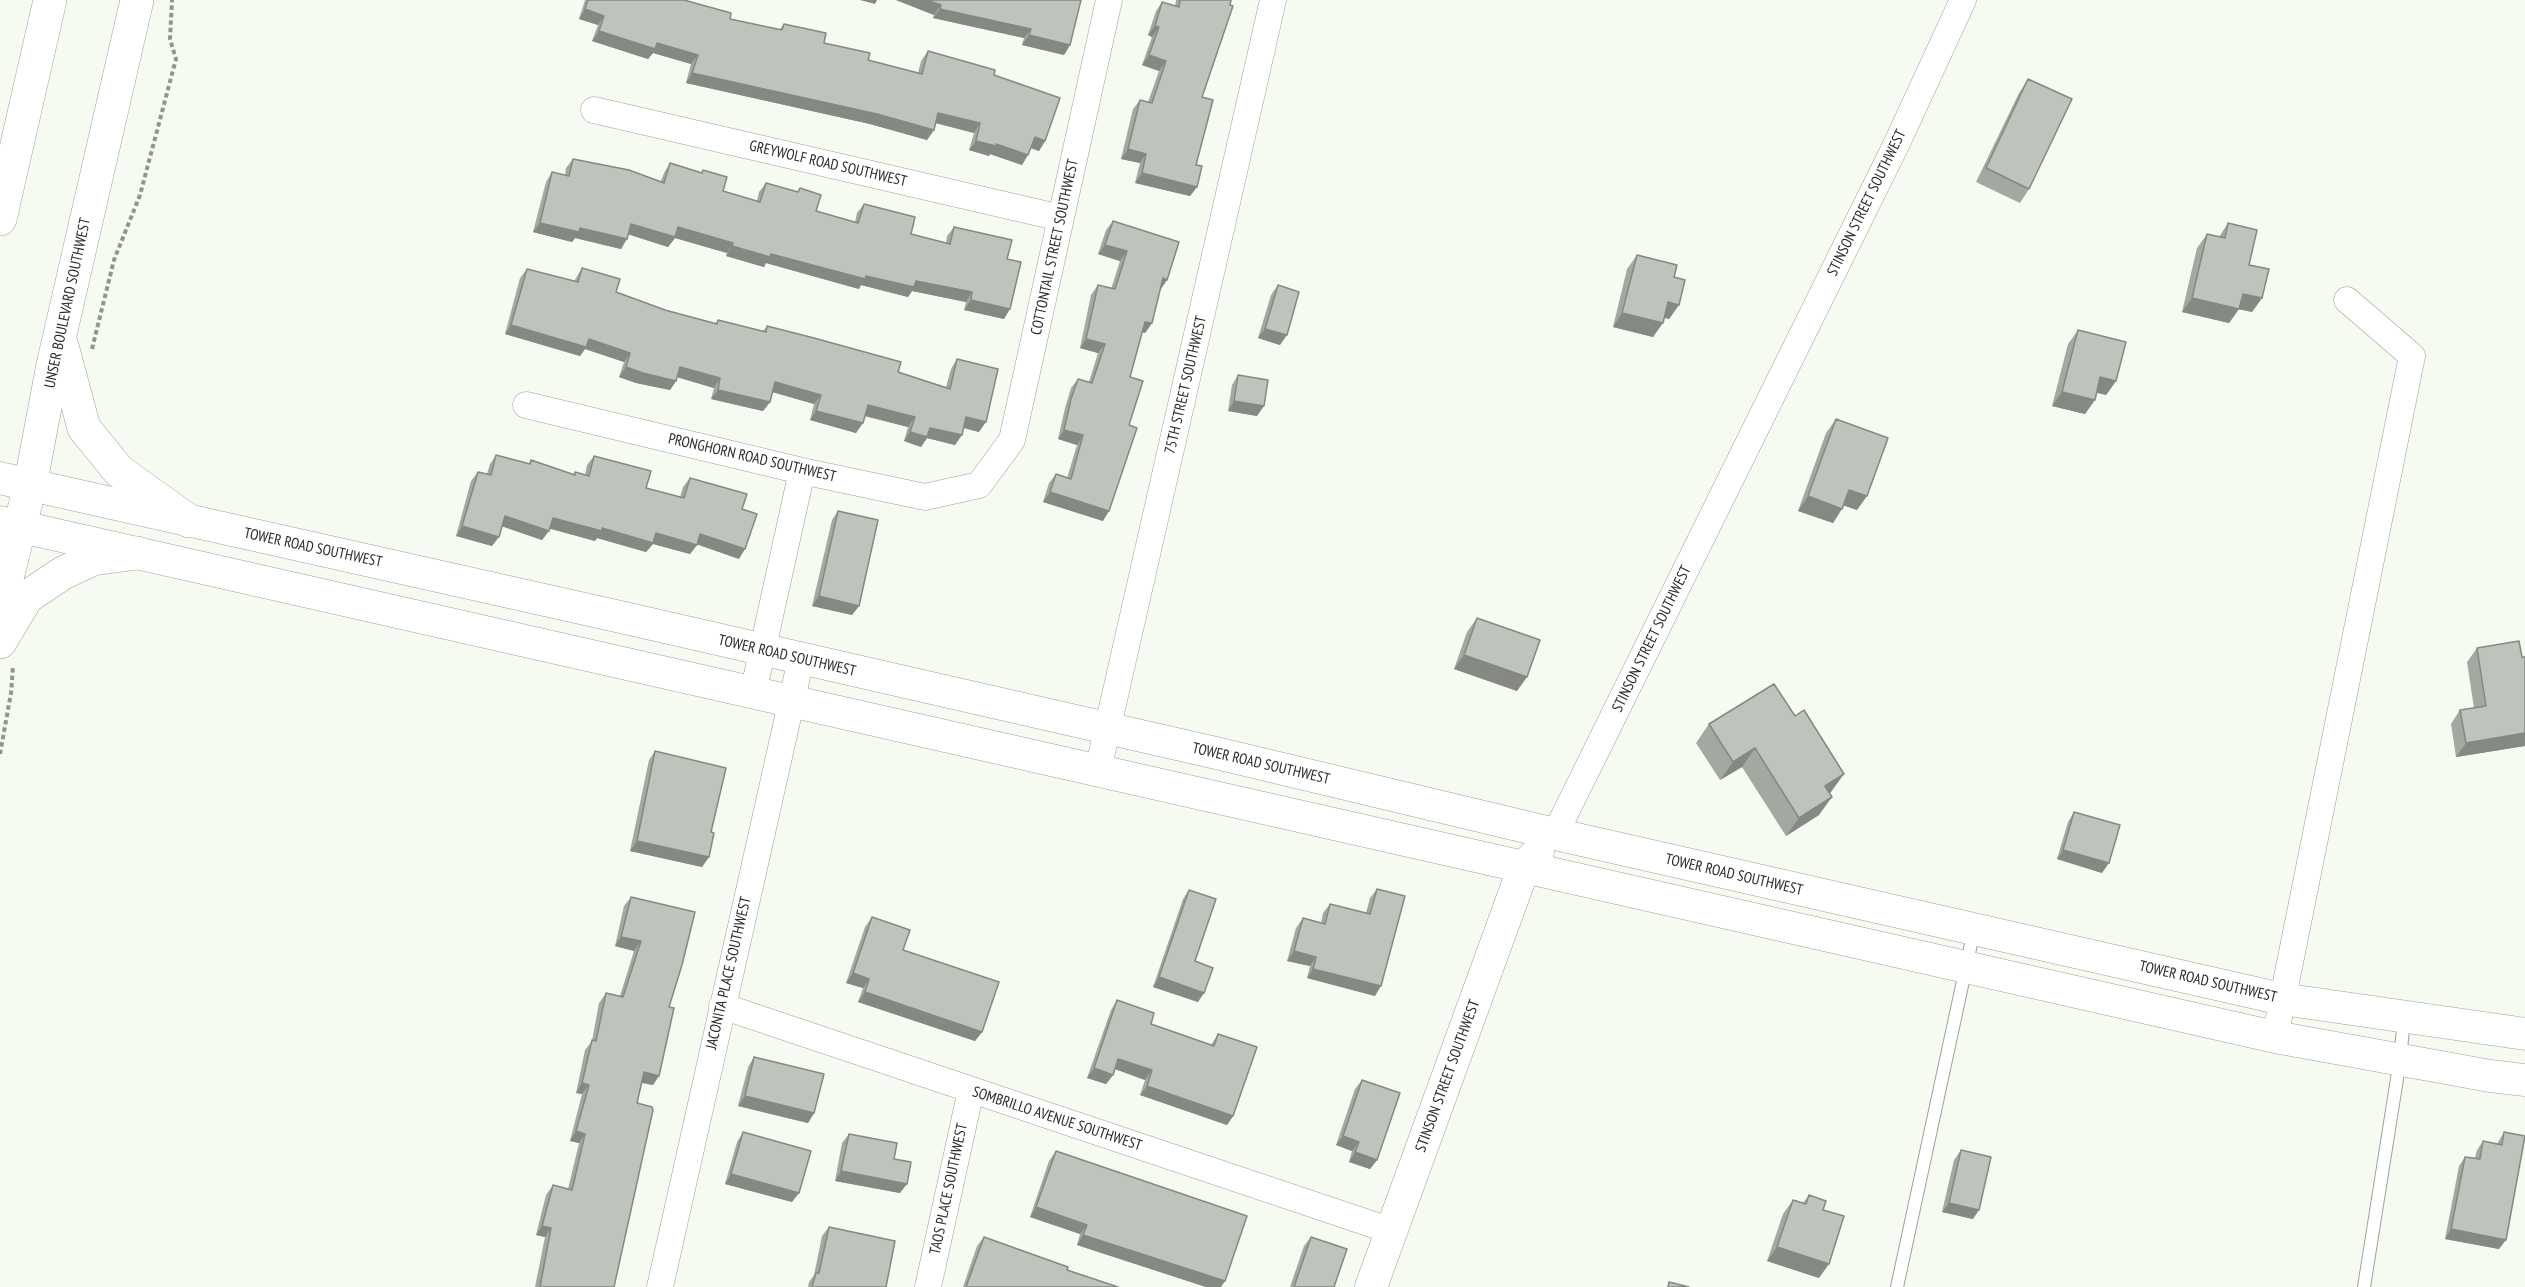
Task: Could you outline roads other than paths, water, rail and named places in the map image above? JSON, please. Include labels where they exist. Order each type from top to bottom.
[{"type":"main road","points":[[0,219],[50,0]]},
{"type":"main road","name":"UNSER BOULEVARD SOUTHWEST","points":[[0,606],[15,482],[60,337],[137,0]]},
{"type":"main road","points":[[60,337],[84,428],[119,471],[189,521]]},
{"type":"main road","points":[[7,653],[27,597],[63,573],[93,559],[137,553]]},
{"type":"street","name":"COTTONTAIL STREET SOUTHWEST","points":[[980,485],[1012,440],[1109,0]]},
{"type":"street","name":"75TH STREET SOUTHWEST","points":[[1098,770],[1273,0]]},
{"type":"street","name":"STINSON STREET SOUTHWEST","points":[[1371,1287],[1524,867],[1555,834],[1897,143],[1963,0]]},
{"type":"street","name":"GREYWOLF ROAD SOUTHWEST","points":[[594,110],[1061,218]]},
{"type":"street","points":[[2275,1037],[2412,356],[2347,300]]},
{"type":"street","name":"PRONGHORN ROAD SOUTHWEST","points":[[526,405],[802,471],[925,497],[980,485]]},
{"type":"street","points":[[753,693],[802,471]]},
{"type":"street","name":"TOWER ROAD SOUTHWEST","points":[[15,482],[801,659],[1555,834],[2282,999],[2525,1034]]},
{"type":"street","points":[[10,525],[2275,1037],[2525,1080]]},
{"type":"street","name":"JACONITA PLACE SOUTHWEST","points":[[660,1287],[801,659]]},
{"type":"street","name":"SOMBRILLO AVENUE SOUTHWEST","points":[[722,1006],[1392,1231]]},
{"type":"street","name":"TAOS PLACE SOUTHWEST","points":[[928,1287],[971,1090]]},
{"type":"lane","points":[[1897,1287],[1974,929]]},
{"type":"lane","points":[[2364,1287],[2400,1060],[2404,1016]]}]
